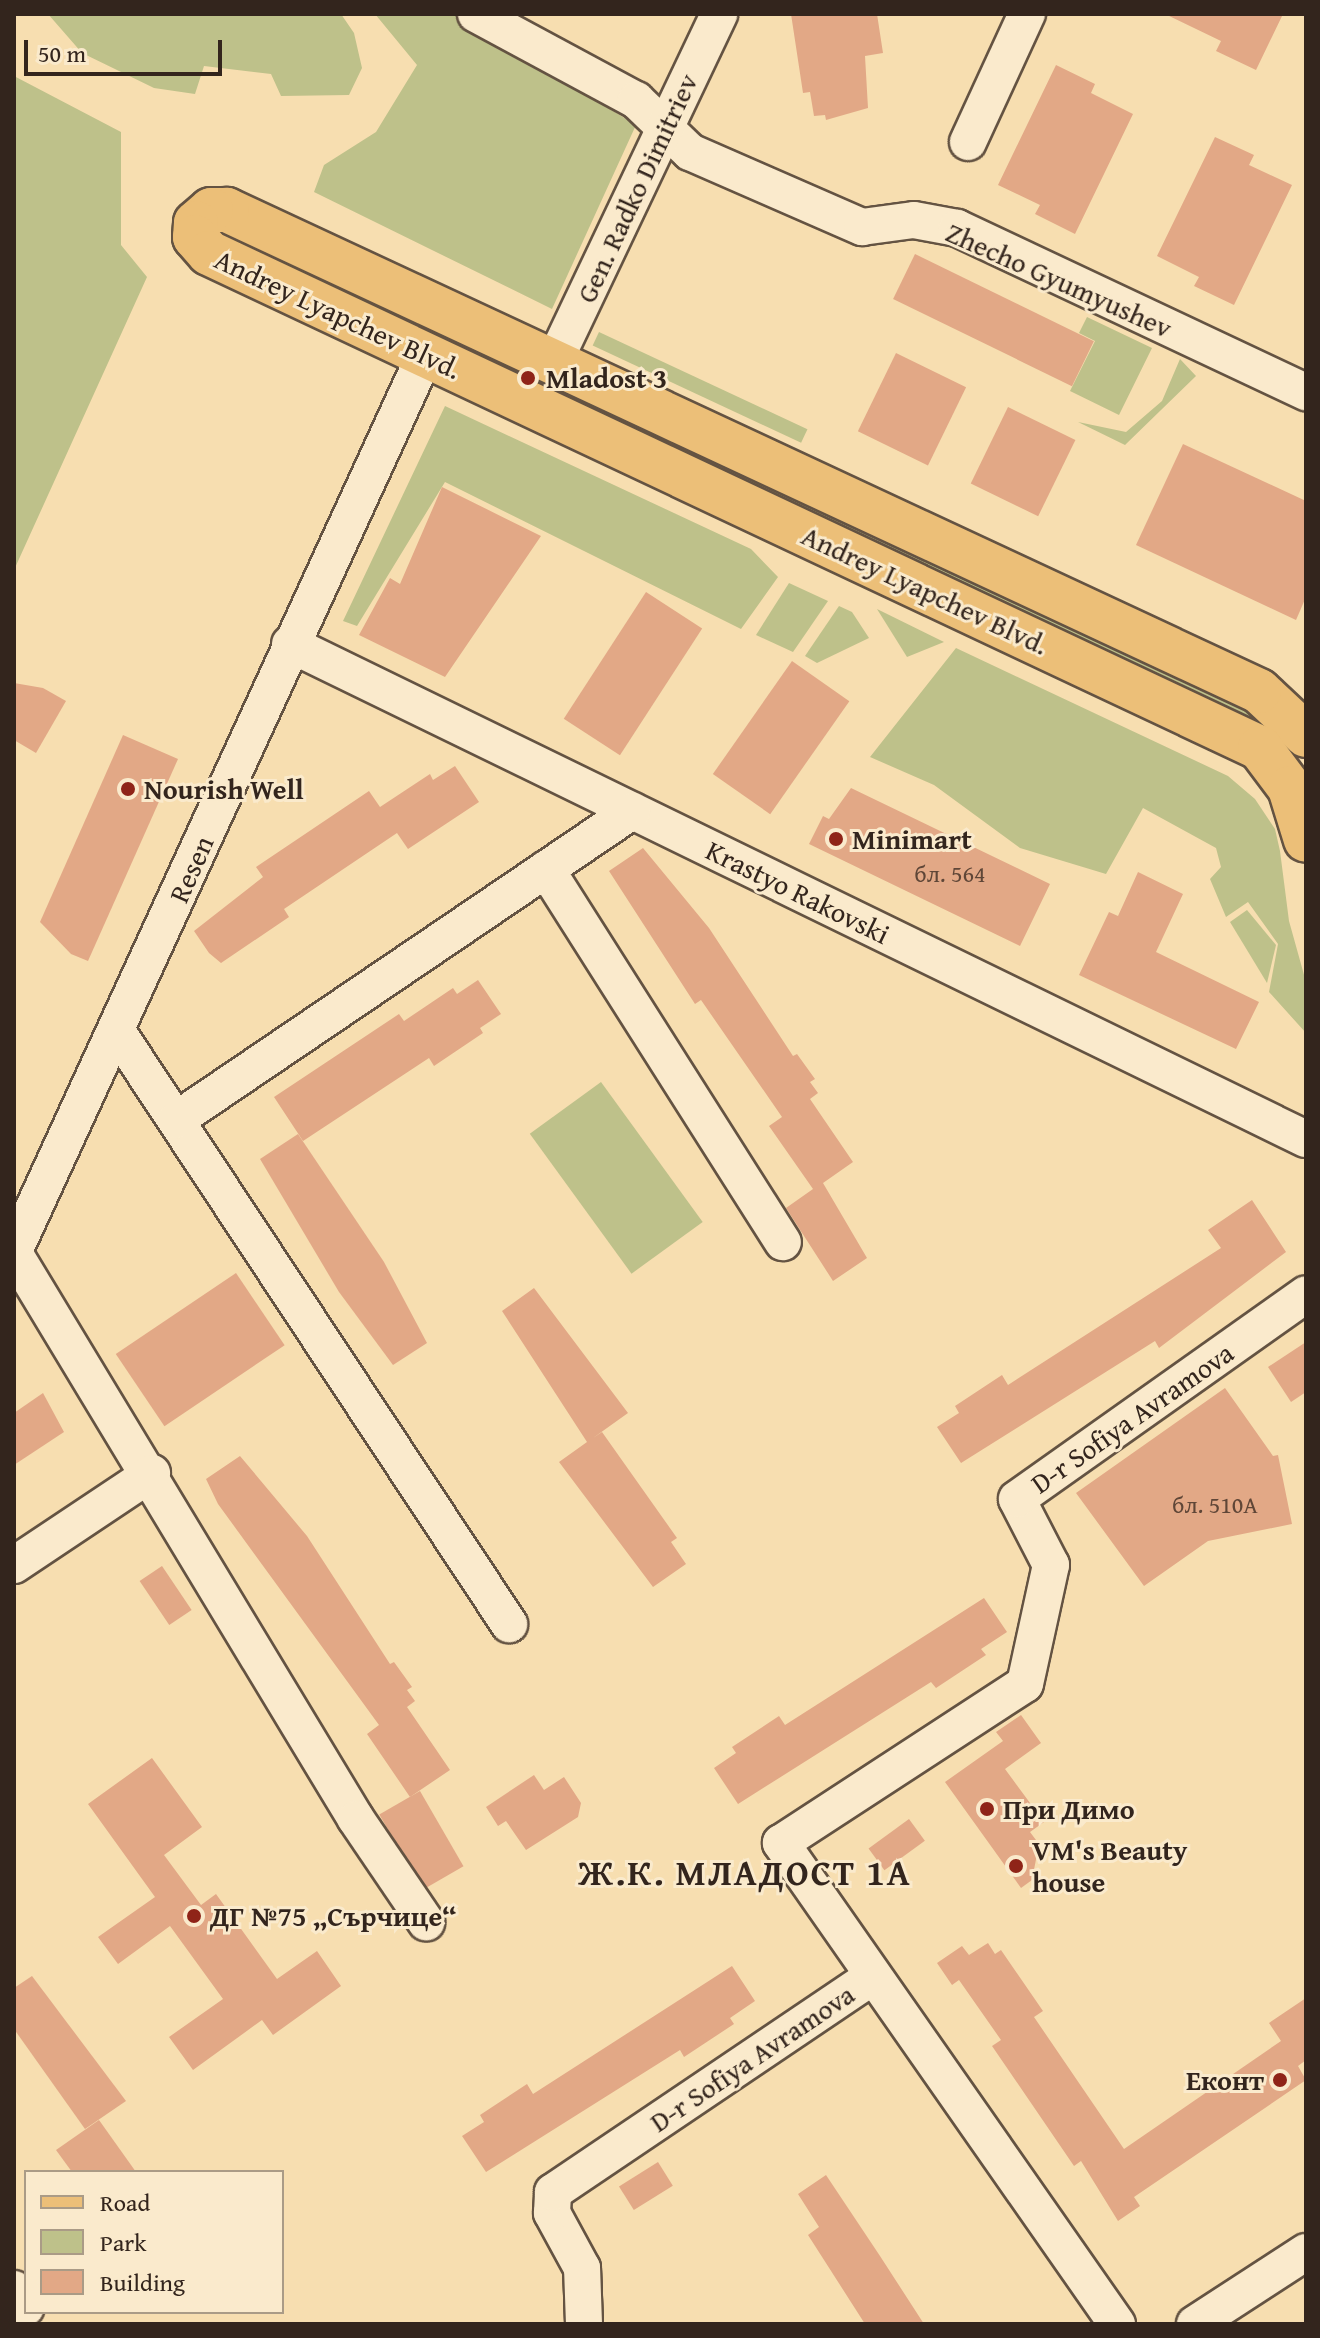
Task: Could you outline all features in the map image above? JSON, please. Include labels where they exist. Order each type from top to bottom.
[{"type":"main road","name":"Andrey Lyapchev Blvd.","points":[[1306,735],[1259,691],[227,210],[211,210],[196,223],[195,237],[203,249],[1260,748],[1290,788],[1306,840]]},
{"type":"street","name":"Zhecho Gyumyushev","points":[[476,14],[636,100],[690,152],[862,227],[914,220],[957,228],[1306,392]]},
{"type":"street","name":"Gen. Radko Dimitriev","points":[[554,362],[719,14]]},
{"type":"street","points":[[968,142],[1027,14]]},
{"type":"street","name":"Resen","points":[[14,1252],[118,1033],[290,644],[425,355]]},
{"type":"street","name":"Krastyo Rakovski","points":[[290,644],[1306,1139]]},
{"type":"street","points":[[176,1120],[632,811]]},
{"type":"street","points":[[546,869],[783,1242]]},
{"type":"street","points":[[118,1033],[509,1624]]},
{"type":"street","points":[[14,1252],[152,1473],[356,1819],[426,1922]]},
{"type":"street","name":"D-r Sofiya Avramova","points":[[584,2324],[582,2268],[552,2213],[553,2192],[873,1976],[781,1843],[1025,1684],[1051,1565],[1017,1499],[1306,1294]]},
{"type":"street","points":[[14,1565],[152,1473]]},
{"type":"street","points":[[873,1976],[1117,2324]]},
{"type":"street","points":[[1195,2324],[1306,2252]]},
{"type":"green space","points":[[48,14],[341,14],[354,33],[362,68],[349,95],[281,96],[271,74],[204,66],[195,94],[154,88],[82,53]]},
{"type":"green space","points":[[375,14],[454,14],[636,125],[552,309],[314,192],[324,165],[376,132],[417,65]]},
{"type":"green space","points":[[14,76],[121,132],[121,245],[147,277],[14,570]]},
{"type":"green space","points":[[258,248],[1226,693],[1273,730],[253,258]]},
{"type":"green space","points":[[1087,317],[1152,348],[1119,415],[1070,391],[1095,341],[1079,333]]},
{"type":"green space","points":[[599,332],[807,429],[801,443],[593,346]]},
{"type":"green space","points":[[1180,359],[1196,376],[1125,445],[1078,422],[1126,432],[1162,401]]},
{"type":"green space","points":[[445,406],[751,549],[778,577],[741,629],[445,482],[357,626],[343,621]]},
{"type":"green space","points":[[789,583],[828,601],[793,652],[756,635]]},
{"type":"green space","points":[[839,606],[852,612],[869,638],[817,663],[805,656]]},
{"type":"green space","points":[[877,609],[944,642],[907,657]]},
{"type":"green space","points":[[956,648],[1228,776],[1255,799],[1275,829],[1280,851],[1289,921],[1306,982],[1306,1033],[1269,992],[1278,944],[1248,902],[1226,917],[1210,879],[1221,867],[1216,848],[1143,808],[1106,874],[1020,848],[934,785],[870,757]]},
{"type":"green space","points":[[1247,910],[1276,945],[1267,983],[1230,922]]},
{"type":"green space","points":[[601,1082],[703,1222],[631,1274],[530,1134]]},
{"type":"building","points":[[791,14],[877,14],[883,53],[865,56],[868,108],[826,120],[825,115],[814,116],[810,92],[803,93]]},
{"type":"building","points":[[1165,14],[1283,14],[1256,70],[1216,51],[1221,41]]},
{"type":"building","points":[[1056,65],[1095,84],[1091,93],[1133,114],[1075,234],[1035,214],[1040,205],[998,185]]},
{"type":"building","points":[[1215,137],[1254,155],[1249,165],[1292,185],[1234,305],[1194,286],[1199,277],[1157,256]]},
{"type":"building","points":[[915,254],[1094,341],[1072,386],[893,299]]},
{"type":"building","points":[[896,353],[966,387],[928,465],[858,431]]},
{"type":"building","points":[[1008,407],[1075,440],[1038,516],[971,483]]},
{"type":"building","points":[[1183,444],[1306,501],[1306,597],[1296,620],[1136,545]]},
{"type":"building","points":[[442,487],[541,536],[445,677],[359,635],[390,578],[400,584]]},
{"type":"building","points":[[646,592],[702,628],[620,755],[564,719]]},
{"type":"building","points":[[792,661],[849,701],[770,814],[713,774]]},
{"type":"building","points":[[14,683],[43,688],[66,701],[36,753],[14,740]]},
{"type":"building","points":[[123,735],[178,759],[88,961],[71,954],[40,922]]},
{"type":"building","points":[[455,766],[479,802],[408,849],[397,833],[284,909],[289,917],[221,963],[209,953],[194,931],[263,877],[256,867],[369,791],[380,807],[430,774],[433,780]]},
{"type":"building","points":[[851,788],[1050,884],[1020,946],[809,844],[823,816],[829,819]]},
{"type":"building","points":[[643,848],[709,928],[793,1056],[797,1054],[815,1079],[810,1082],[818,1093],[810,1099],[853,1162],[823,1183],[867,1258],[833,1281],[786,1208],[813,1189],[769,1126],[782,1117],[701,1000],[695,1004],[609,871]]},
{"type":"building","points":[[1138,872],[1183,894],[1156,952],[1259,1002],[1236,1049],[1079,975],[1109,912],[1118,916]]},
{"type":"building","points":[[478,980],[501,1014],[480,1028],[483,1033],[434,1066],[429,1058],[303,1141],[274,1097],[399,1014],[404,1021],[453,988],[457,994]]},
{"type":"building","points":[[298,1134],[384,1262],[427,1343],[393,1365],[339,1292],[260,1159]]},
{"type":"building","points":[[1252,1200],[1286,1252],[1159,1348],[1155,1341],[961,1463],[937,1427],[959,1413],[955,1406],[1002,1375],[1008,1385],[1221,1248],[1208,1230]]},
{"type":"building","points":[[236,1273],[285,1345],[164,1426],[116,1354]]},
{"type":"building","points":[[534,1288],[628,1413],[593,1438],[602,1432],[677,1538],[671,1542],[686,1564],[653,1587],[559,1462],[587,1442],[502,1311]]},
{"type":"building","points":[[1306,1342],[1306,1392],[1291,1402],[1268,1367]]},
{"type":"building","points":[[1225,1388],[1273,1456],[1278,1455],[1292,1524],[1208,1541],[1144,1586],[1076,1493]]},
{"type":"building","points":[[43,1393],[64,1432],[14,1465],[14,1413]]},
{"type":"building","points":[[240,1456],[307,1536],[390,1664],[394,1662],[412,1687],[407,1690],[415,1701],[407,1707],[450,1770],[410,1797],[367,1734],[379,1725],[218,1504],[206,1479]]},
{"type":"building","points":[[162,1566],[192,1610],[169,1625],[140,1581]]},
{"type":"building","points":[[984,1598],[1007,1632],[981,1649],[986,1655],[936,1688],[931,1682],[738,1804],[714,1768],[736,1753],[732,1747],[779,1716],[785,1725]]},
{"type":"building","points":[[1021,1715],[1041,1743],[1005,1769],[1044,1822],[1030,1832],[1039,1844],[1032,1880],[1021,1888],[945,1782],[1003,1741],[996,1732]]},
{"type":"building","points":[[152,1758],[202,1827],[164,1855],[201,1905],[216,1894],[277,1979],[317,1951],[341,1986],[273,2035],[262,2020],[193,2070],[169,2037],[223,1999],[170,1926],[118,1964],[98,1937],[155,1897],[88,1804]]},
{"type":"building","points":[[534,1775],[544,1790],[564,1777],[581,1803],[578,1817],[526,1850],[506,1821],[498,1826],[486,1807]]},
{"type":"building","points":[[420,1791],[464,1866],[423,1890],[379,1814]]},
{"type":"building","points":[[909,1819],[925,1841],[884,1870],[869,1848]]},
{"type":"building","points":[[988,1943],[995,1954],[1001,1950],[1043,2011],[1034,2017],[1124,2149],[1281,2041],[1269,2023],[1306,1998],[1306,2060],[1298,2066],[1306,2080],[1134,2197],[1140,2206],[1118,2221],[1081,2161],[1074,2166],[992,2046],[1001,2040],[959,1980],[952,1985],[937,1963],[962,1946],[969,1955]]},
{"type":"building","points":[[732,1966],[755,2001],[730,2018],[734,2024],[684,2057],[680,2050],[486,2172],[462,2136],[484,2122],[480,2115],[527,2084],[533,2094]]},
{"type":"building","points":[[32,1976],[126,2101],[85,2129],[14,2029],[14,1988]]},
{"type":"building","points":[[99,2120],[135,2170],[71,2170],[56,2150]]},
{"type":"building","points":[[658,2162],[673,2186],[634,2210],[619,2186]]},
{"type":"building","points":[[826,2175],[924,2324],[865,2324],[808,2235],[819,2227],[798,2194]]},
{"type":"place","name":"Mladost 3","points":[[528,378]]},
{"type":"place","name":"Nourish Well","points":[[128,789]]},
{"type":"place","name":"Minimart","points":[[836,839]]},
{"type":"place","name":"При Димо","points":[[987,1809]]},
{"type":"place","name":"VM's Beauty house","points":[[1016,1866]]},
{"type":"place","name":"ДГ №75 „Сърчице“","points":[[194,1916]]},
{"type":"place","name":"Еконт","points":[[1280,2080]]},
{"type":"district","name":"Ж.К. МЛАДОСТ 1А","points":[[745,1872]]}]
